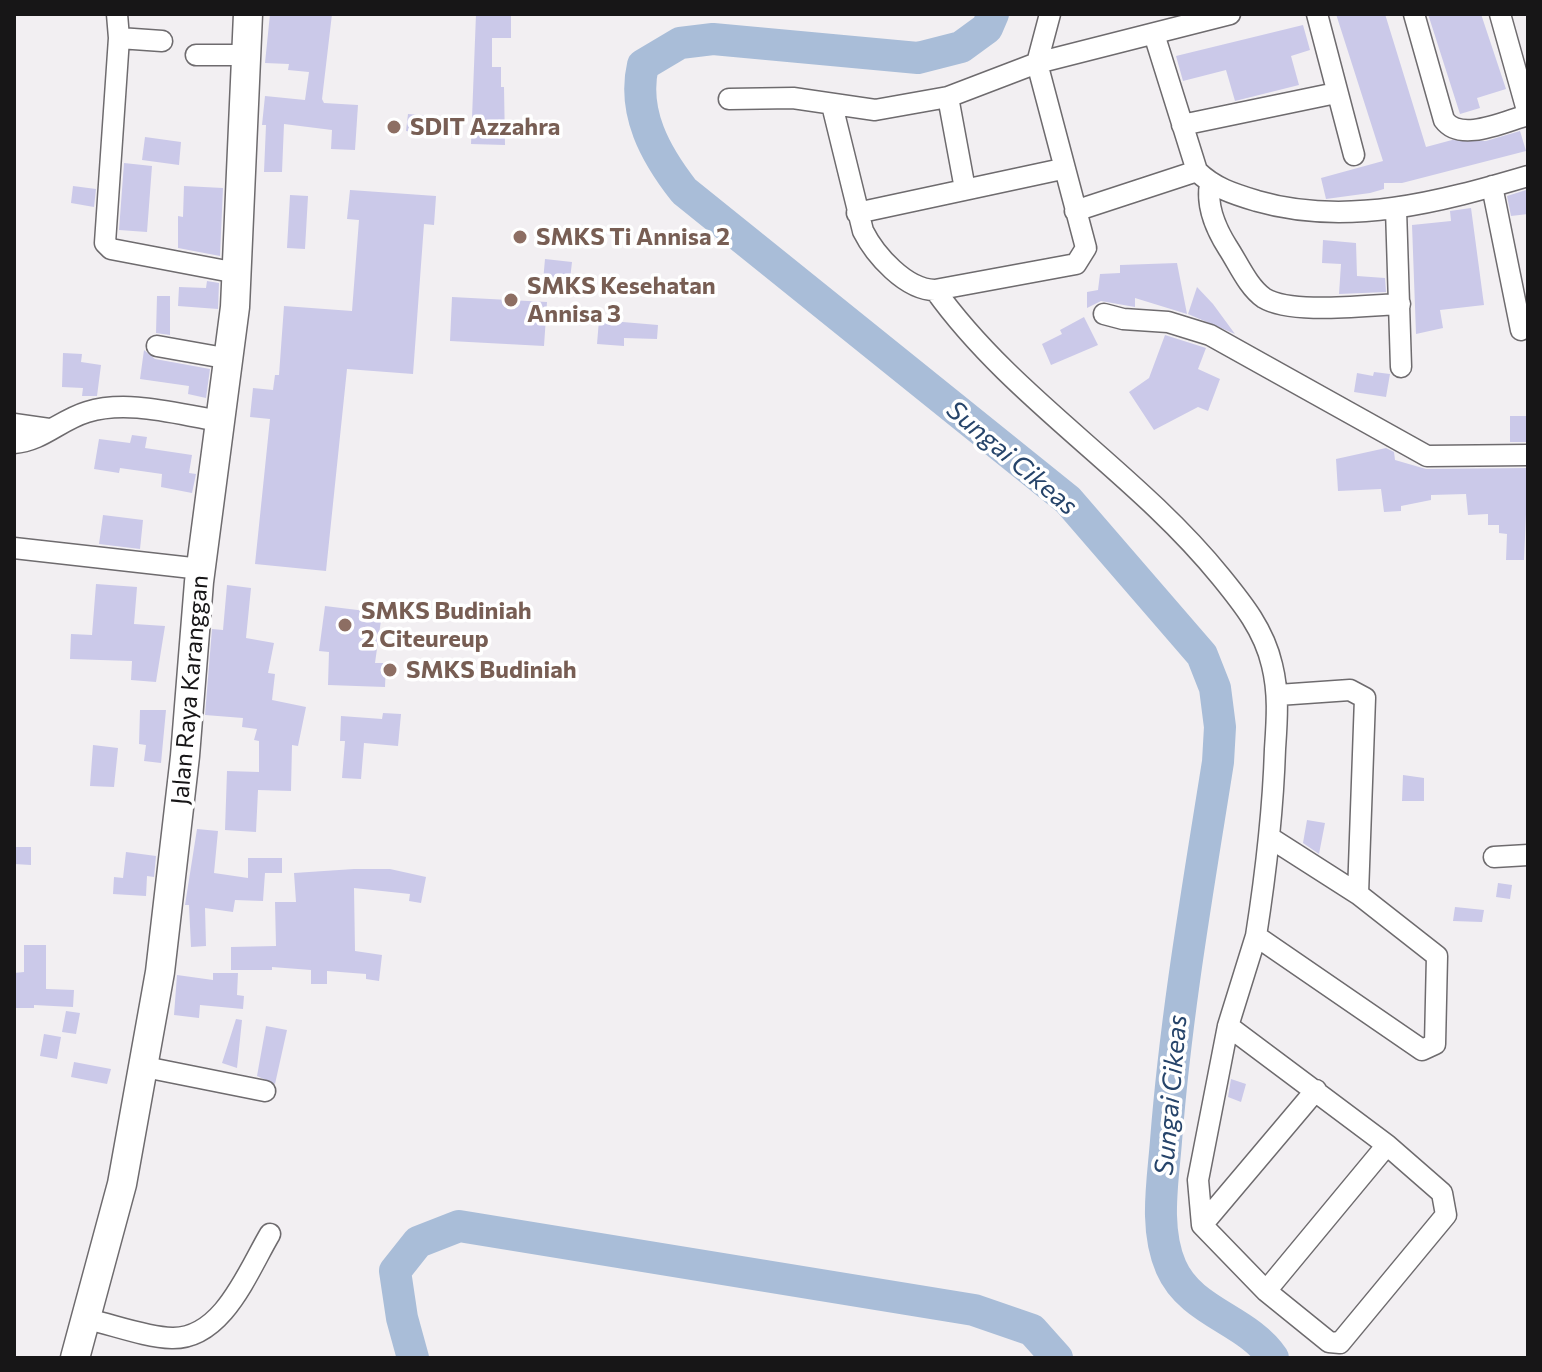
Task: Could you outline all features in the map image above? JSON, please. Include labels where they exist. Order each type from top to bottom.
[{"type":"street","points":[[117,14],[119,38],[105,243],[111,249],[237,273]]},
{"type":"street","name":"Jalan Raya Karanggan","points":[[75,1358],[122,1184],[145,1067],[169,905],[200,576],[230,359],[237,273],[248,14]]},
{"type":"street","points":[[832,105],[857,213],[872,248],[907,281],[917,287],[935,290],[1076,264],[1086,248],[1062,169],[1037,63],[1050,14]]},
{"type":"street","points":[[729,99],[793,98],[875,110],[948,97],[1037,63],[1230,14]]},
{"type":"street","points":[[1317,14],[1354,155]]},
{"type":"street","points":[[1414,14],[1444,120],[1451,128],[1463,132],[1528,115],[1500,14]]},
{"type":"street","points":[[1154,34],[1182,125],[1204,177],[1207,199],[1224,241],[1249,283],[1264,298],[1285,305],[1400,304]]},
{"type":"street","points":[[119,38],[162,41]]},
{"type":"street","points":[[196,55],[247,55]]},
{"type":"street","points":[[1182,125],[1336,93]]},
{"type":"street","points":[[948,97],[965,189]]},
{"type":"street","points":[[857,213],[1062,169]]},
{"type":"street","points":[[1075,211],[1204,177],[1241,196],[1307,214],[1396,209],[1528,176]]},
{"type":"street","points":[[1492,186],[1521,330]]},
{"type":"street","points":[[1396,209],[1401,367]]},
{"type":"street","points":[[935,290],[961,323],[1046,406],[1172,519],[1206,559],[1266,641],[1278,695],[1272,839],[1256,936],[1228,1026],[1198,1180],[1202,1225],[1266,1291],[1329,1342],[1340,1343],[1446,1215],[1442,1193],[1387,1145],[1228,1026]]},
{"type":"street","points":[[1104,314],[1123,319],[1168,322],[1210,335],[1427,456],[1528,455]]},
{"type":"street","points":[[157,346],[230,359]]},
{"type":"street","points":[[14,443],[37,439],[49,429],[82,413],[112,408],[221,421]]},
{"type":"street","points":[[14,424],[49,429]]},
{"type":"street","points":[[14,548],[200,576]]},
{"type":"street","points":[[14,561],[200,576]]},
{"type":"street","points":[[1278,695],[1350,690],[1365,698],[1358,894]]},
{"type":"street","points":[[1256,936],[1422,1050],[1435,1044],[1437,956],[1358,894],[1272,839]]},
{"type":"street","points":[[1494,857],[1528,855]]},
{"type":"street","points":[[145,1067],[265,1091]]},
{"type":"street","points":[[1202,1225],[1316,1090]]},
{"type":"street","points":[[1266,1291],[1387,1145]]},
{"type":"street","points":[[87,1319],[171,1338],[191,1335],[212,1323],[226,1308],[270,1234]]},
{"type":"building","points":[[270,14],[332,14],[322,99],[324,103],[358,105],[355,150],[331,149],[332,130],[284,124],[282,172],[264,172],[266,125],[262,125],[265,96],[305,100],[309,72],[288,70],[289,64],[265,63]]},
{"type":"building","points":[[476,14],[511,14],[511,38],[492,38],[492,67],[501,67],[501,87],[504,87],[505,145],[471,144]]},
{"type":"building","points":[[1336,14],[1385,14],[1426,147],[1452,140],[1486,141],[1520,131],[1526,151],[1402,183],[1384,183],[1384,189],[1370,193],[1326,199],[1321,178],[1383,161]]},
{"type":"building","points":[[1428,14],[1481,14],[1506,89],[1477,98],[1480,108],[1460,114]]},
{"type":"building","points":[[1303,25],[1310,50],[1291,56],[1299,85],[1235,101],[1226,70],[1183,81],[1176,56]]},
{"type":"building","points":[[408,114],[430,116],[428,134],[406,131]]},
{"type":"building","points":[[145,137],[181,142],[179,165],[142,160]]},
{"type":"building","points":[[124,163],[152,166],[147,232],[119,230]]},
{"type":"building","points":[[73,186],[96,189],[94,207],[71,203]]},
{"type":"building","points":[[184,186],[223,188],[220,256],[178,248],[178,216],[183,217]]},
{"type":"building","points":[[350,190],[436,196],[434,225],[424,224],[413,374],[347,369],[326,571],[255,564],[270,419],[250,417],[253,388],[273,390],[275,375],[279,375],[284,306],[352,311],[359,220],[347,219]]},
{"type":"building","points":[[1526,190],[1528,214],[1511,216],[1507,196]]},
{"type":"building","points":[[290,195],[308,196],[305,249],[287,248]]},
{"type":"building","points":[[1471,208],[1484,305],[1440,310],[1443,328],[1416,334],[1412,225],[1451,221],[1450,211]]},
{"type":"building","points":[[1323,240],[1356,243],[1357,276],[1385,278],[1386,292],[1339,294],[1341,264],[1322,263]]},
{"type":"building","points":[[545,259],[572,262],[568,296],[542,293]]},
{"type":"building","points":[[1177,263],[1187,314],[1135,298],[1135,307],[1101,301],[1087,308],[1087,292],[1098,290],[1100,274],[1120,273],[1120,265]]},
{"type":"building","points":[[207,281],[219,283],[218,309],[178,306],[179,287],[206,288]]},
{"type":"building","points":[[1197,287],[1213,304],[1235,334],[1188,314]]},
{"type":"building","points":[[157,296],[170,296],[170,335],[156,333]]},
{"type":"building","points":[[452,297],[547,302],[544,346],[450,341]]},
{"type":"building","points":[[1084,317],[1098,345],[1051,365],[1042,344],[1062,334],[1060,330]]},
{"type":"building","points":[[599,320],[658,325],[657,339],[624,338],[624,346],[597,344]]},
{"type":"building","points":[[1165,335],[1206,348],[1198,369],[1220,379],[1208,411],[1198,407],[1154,430],[1129,392],[1149,378]]},
{"type":"building","points":[[144,350],[155,359],[210,369],[206,398],[188,394],[189,386],[140,379]]},
{"type":"building","points":[[63,353],[82,354],[81,362],[101,365],[97,396],[82,396],[83,388],[62,387]]},
{"type":"building","points":[[1374,372],[1390,374],[1386,397],[1354,392],[1357,373],[1373,376]]},
{"type":"building","points":[[1510,416],[1528,416],[1528,442],[1510,442]]},
{"type":"building","points":[[132,435],[147,437],[145,448],[192,455],[189,473],[196,474],[192,493],[161,487],[162,474],[120,468],[119,473],[94,469],[99,439],[130,443]]},
{"type":"building","points":[[1386,448],[1394,452],[1395,460],[1426,469],[1528,468],[1524,560],[1506,560],[1507,534],[1499,533],[1499,525],[1488,525],[1488,514],[1468,515],[1466,494],[1431,495],[1431,500],[1401,506],[1401,511],[1384,512],[1381,489],[1338,491],[1336,459]]},
{"type":"building","points":[[103,515],[143,520],[140,549],[99,544]]},
{"type":"building","points":[[96,584],[137,587],[134,624],[165,626],[156,682],[131,680],[132,661],[70,659],[71,634],[92,635]]},
{"type":"building","points":[[227,585],[251,588],[246,638],[274,643],[268,673],[275,674],[272,700],[306,707],[298,746],[292,745],[291,791],[258,790],[256,832],[225,830],[227,771],[259,772],[259,741],[254,740],[257,729],[242,727],[243,718],[205,715],[212,629],[223,630]]},
{"type":"building","points":[[325,606],[382,613],[375,663],[386,663],[385,687],[328,685],[329,652],[319,651]]},
{"type":"building","points":[[140,710],[166,710],[161,763],[144,761],[146,745],[139,744]]},
{"type":"building","points":[[383,713],[401,714],[398,746],[364,743],[361,779],[342,778],[345,741],[340,741],[341,716],[382,719]]},
{"type":"building","points":[[93,745],[118,748],[114,787],[90,786]]},
{"type":"building","points":[[1403,775],[1424,778],[1424,801],[1402,801]]},
{"type":"building","points":[[1307,820],[1325,823],[1319,854],[1303,843]]},
{"type":"building","points":[[197,829],[218,831],[214,873],[248,878],[248,858],[282,858],[282,873],[265,873],[263,901],[235,900],[233,912],[205,908],[206,946],[191,947],[189,905],[185,905]]},
{"type":"building","points":[[14,847],[31,847],[31,865],[14,864]]},
{"type":"building","points":[[126,852],[156,856],[154,877],[147,876],[146,896],[113,894],[114,877],[123,878]]},
{"type":"building","points":[[390,869],[426,877],[421,903],[409,901],[410,894],[354,888],[355,951],[382,955],[379,981],[366,979],[366,974],[327,971],[327,984],[311,984],[311,970],[272,967],[272,970],[231,970],[231,947],[276,946],[275,902],[296,902],[294,873]]},
{"type":"building","points":[[1498,883],[1512,885],[1510,899],[1496,897]]},
{"type":"building","points":[[1455,907],[1484,910],[1482,922],[1453,921]]},
{"type":"building","points":[[24,945],[46,945],[46,989],[74,990],[73,1007],[34,1005],[34,1008],[14,1008],[14,973],[24,972]]},
{"type":"building","points":[[213,973],[238,973],[237,995],[244,996],[243,1009],[200,1005],[199,1018],[174,1015],[177,975],[213,980]]},
{"type":"building","points":[[66,1011],[80,1013],[76,1034],[62,1032]]},
{"type":"building","points":[[236,1019],[242,1020],[237,1068],[222,1063]]},
{"type":"building","points":[[266,1026],[287,1030],[275,1084],[257,1076]]},
{"type":"building","points":[[44,1034],[61,1037],[57,1059],[40,1056]]},
{"type":"building","points":[[74,1062],[111,1069],[107,1084],[71,1077]]},
{"type":"building","points":[[1231,1079],[1246,1084],[1241,1102],[1228,1097]]},
{"type":"waterway","name":"Sungai Cikeas","points":[[993,14],[987,28],[961,47],[918,58],[713,39],[680,43],[643,65],[640,82],[643,116],[655,147],[684,191],[1068,500],[1202,655],[1215,688],[1220,727],[1218,762],[1188,951],[1170,1093],[1161,1221],[1166,1252],[1180,1283],[1205,1306],[1249,1334],[1273,1358]]},
{"type":"waterway","name":"Sungai Cikeas","points":[[413,1358],[402,1318],[395,1271],[418,1242],[459,1226],[974,1310],[1032,1330],[1057,1358]]},
{"type":"place","name":"SDIT Azzahra","points":[[394,127]]},
{"type":"place","name":"SMKS Ti Annisa 2","points":[[520,237]]},
{"type":"place","name":"SMKS Kesehatan Annisa 3","points":[[511,300]]},
{"type":"place","name":"SMKS Budiniah 2 Citeureup","points":[[345,625]]},
{"type":"place","name":"SMKS Budiniah","points":[[390,670]]}]
